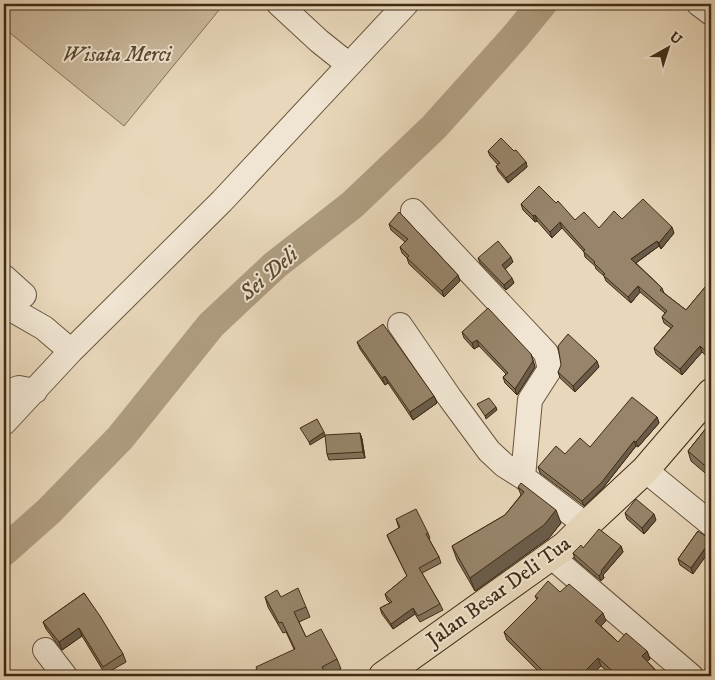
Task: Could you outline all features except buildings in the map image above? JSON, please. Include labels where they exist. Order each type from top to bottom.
[{"type":"main road","name":"Jalan Besar Deli Tua","points":[[383,676],[552,557],[573,540],[586,525],[646,470],[711,392]]},
{"type":"street","points":[[279,4],[319,41],[349,65]]},
{"type":"street","points":[[4,423],[71,351],[209,214],[406,4]]},
{"type":"street","points":[[699,4],[711,14]]},
{"type":"street","points":[[413,210],[546,353],[550,369],[530,400],[523,477]]},
{"type":"street","points":[[4,278],[14,300],[71,351]]},
{"type":"street","points":[[400,325],[489,451],[504,465],[523,477],[586,525]]},
{"type":"street","points":[[4,393],[19,388],[35,391]]},
{"type":"street","points":[[646,470],[711,524]]},
{"type":"street","points":[[552,557],[691,676]]},
{"type":"street","points":[[45,650],[65,676]]},
{"type":"green space","name":"Wisata Merci","points":[[4,4],[224,4],[124,126],[4,28]]},
{"type":"waterway","name":"Sei Deli","points":[[4,551],[49,511],[120,438],[211,325],[275,265],[352,205],[434,127],[542,4]]}]
